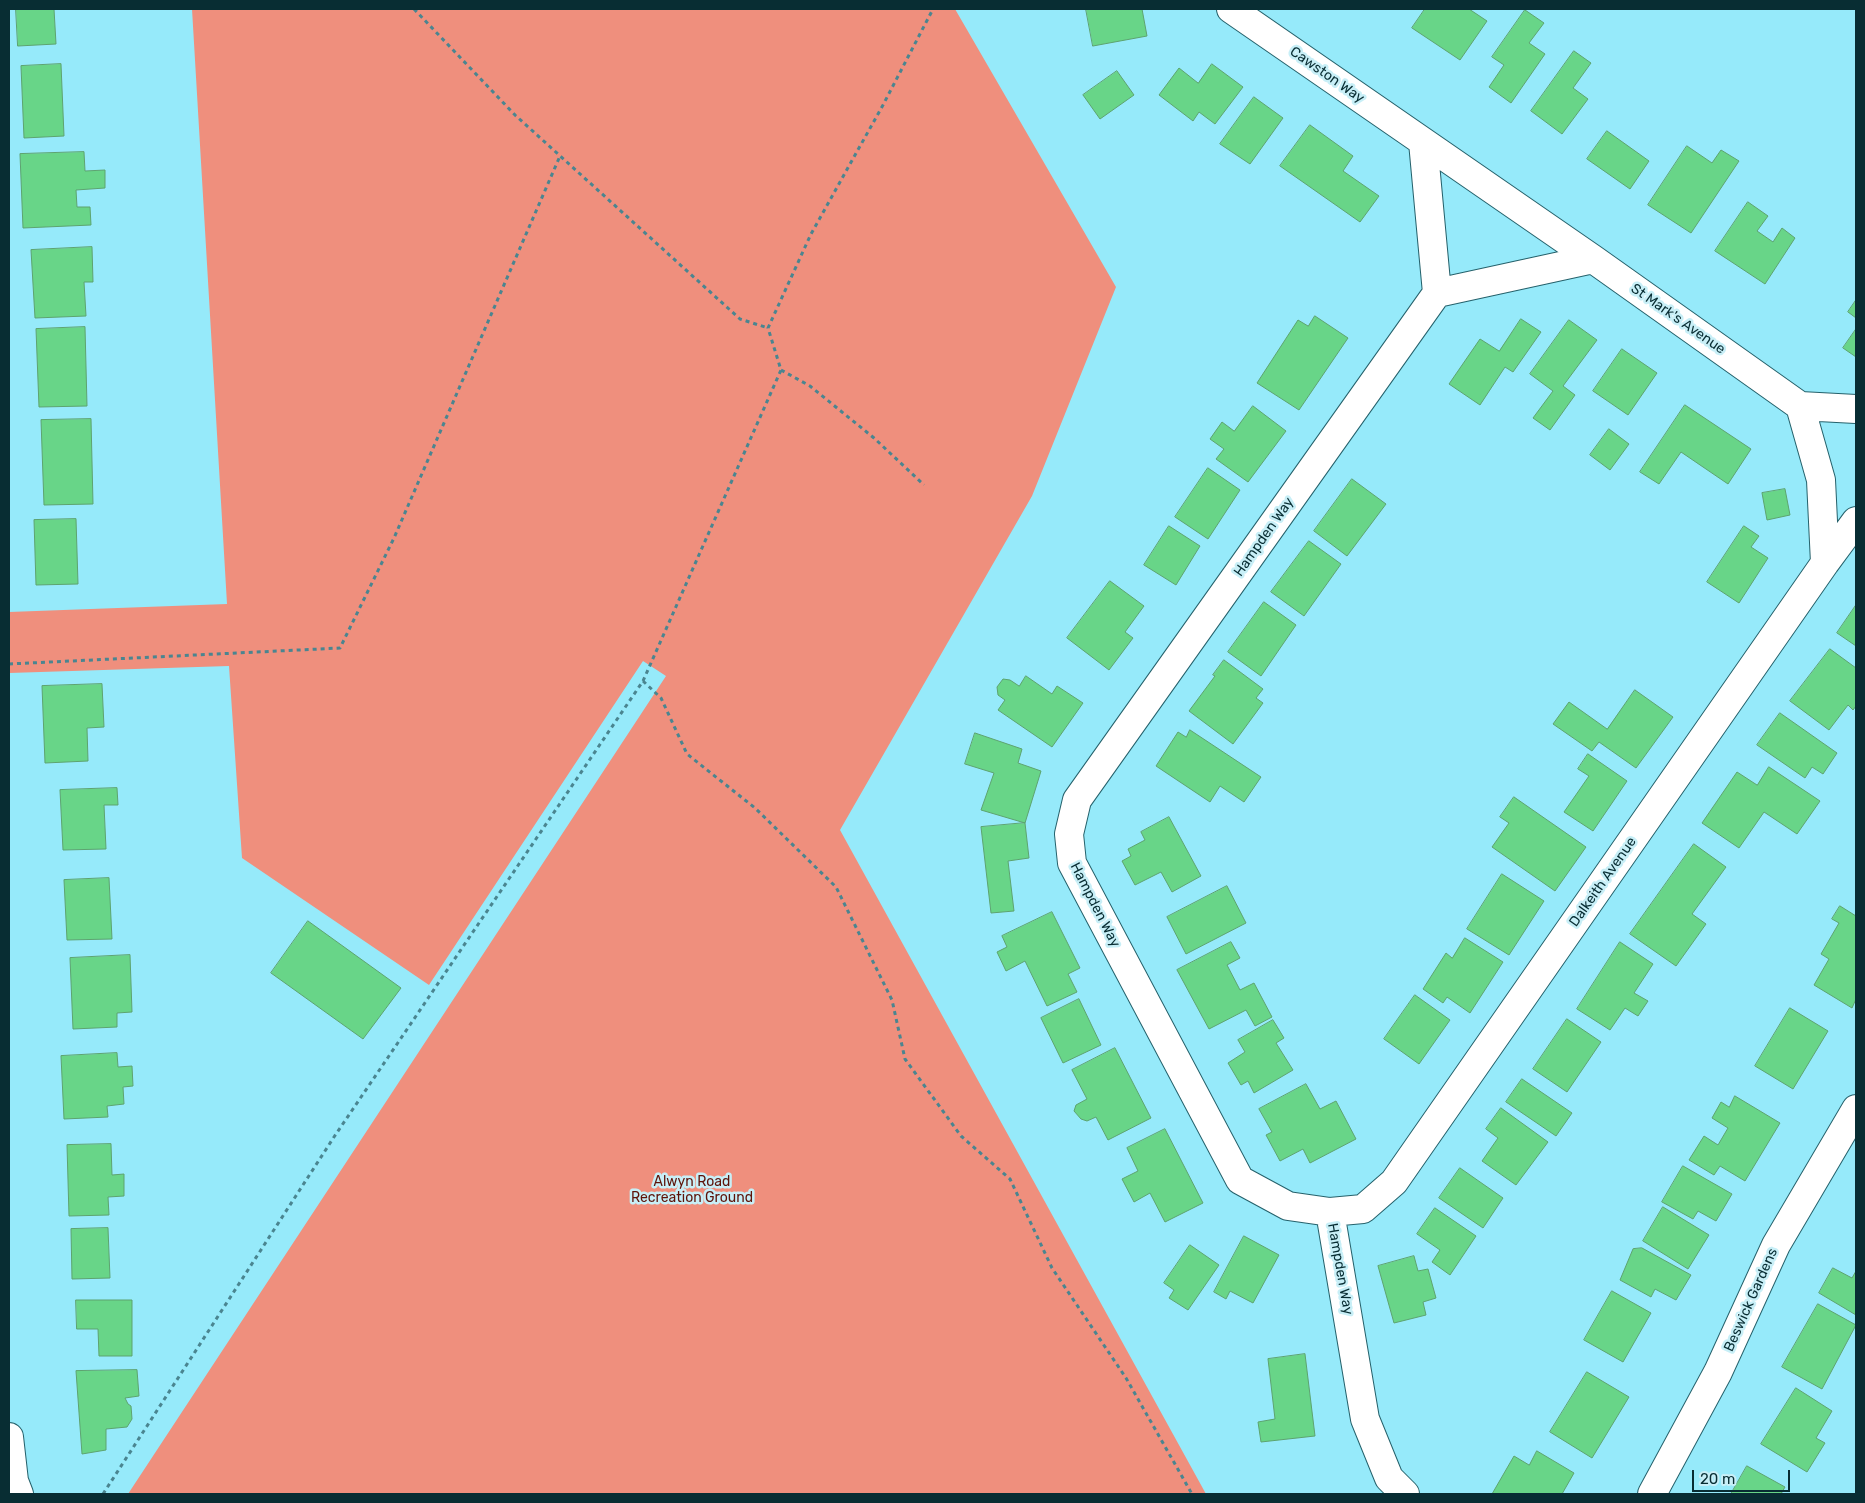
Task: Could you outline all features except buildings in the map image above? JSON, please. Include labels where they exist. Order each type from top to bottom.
[{"type":"street","name":"Cawston Way","points":[[1231,9],[1423,142]]},
{"type":"street","name":"St Mark's Avenue","points":[[1423,142],[1593,259],[1800,406]]},
{"type":"street","points":[[1423,142],[1437,293],[1593,259]]},
{"type":"street","name":"Hampden Way","points":[[1405,1494],[1389,1478],[1365,1419],[1330,1212],[1288,1206],[1240,1180],[1072,864],[1069,834],[1077,800],[1437,293]]},
{"type":"street","points":[[1824,563],[1821,480],[1800,406],[1856,409]]},
{"type":"street","name":"Dalkeith Avenue","points":[[1330,1212],[1364,1209],[1394,1182],[1824,563],[1856,521]]},
{"type":"street","name":"Beswick Gardens","points":[[1652,1494],[1718,1372],[1776,1245],[1856,1109]]},
{"type":"street","points":[[9,1436],[14,1482],[19,1494]]},
{"type":"path","points":[[414,9],[515,115],[740,319],[768,328]]},
{"type":"path","points":[[103,1494],[334,1137],[643,681],[780,370],[768,328],[811,234],[884,105],[933,9]]},
{"type":"path","points":[[9,664],[340,648],[394,538],[560,156]]},
{"type":"path","points":[[780,370],[810,386],[874,438],[924,486]]},
{"type":"path","points":[[643,681],[661,698],[687,754],[755,808],[836,887],[892,1000],[905,1059],[961,1136],[1010,1178],[1052,1268],[1126,1378],[1192,1494]]},
{"type":"green space","name":"Alwyn Road Recreation Ground","points":[[192,9],[955,9],[1116,287],[1032,496],[840,830],[1206,1494],[128,1494],[666,676],[643,661],[429,985],[242,858],[229,666],[9,673],[9,612],[227,604]]}]
